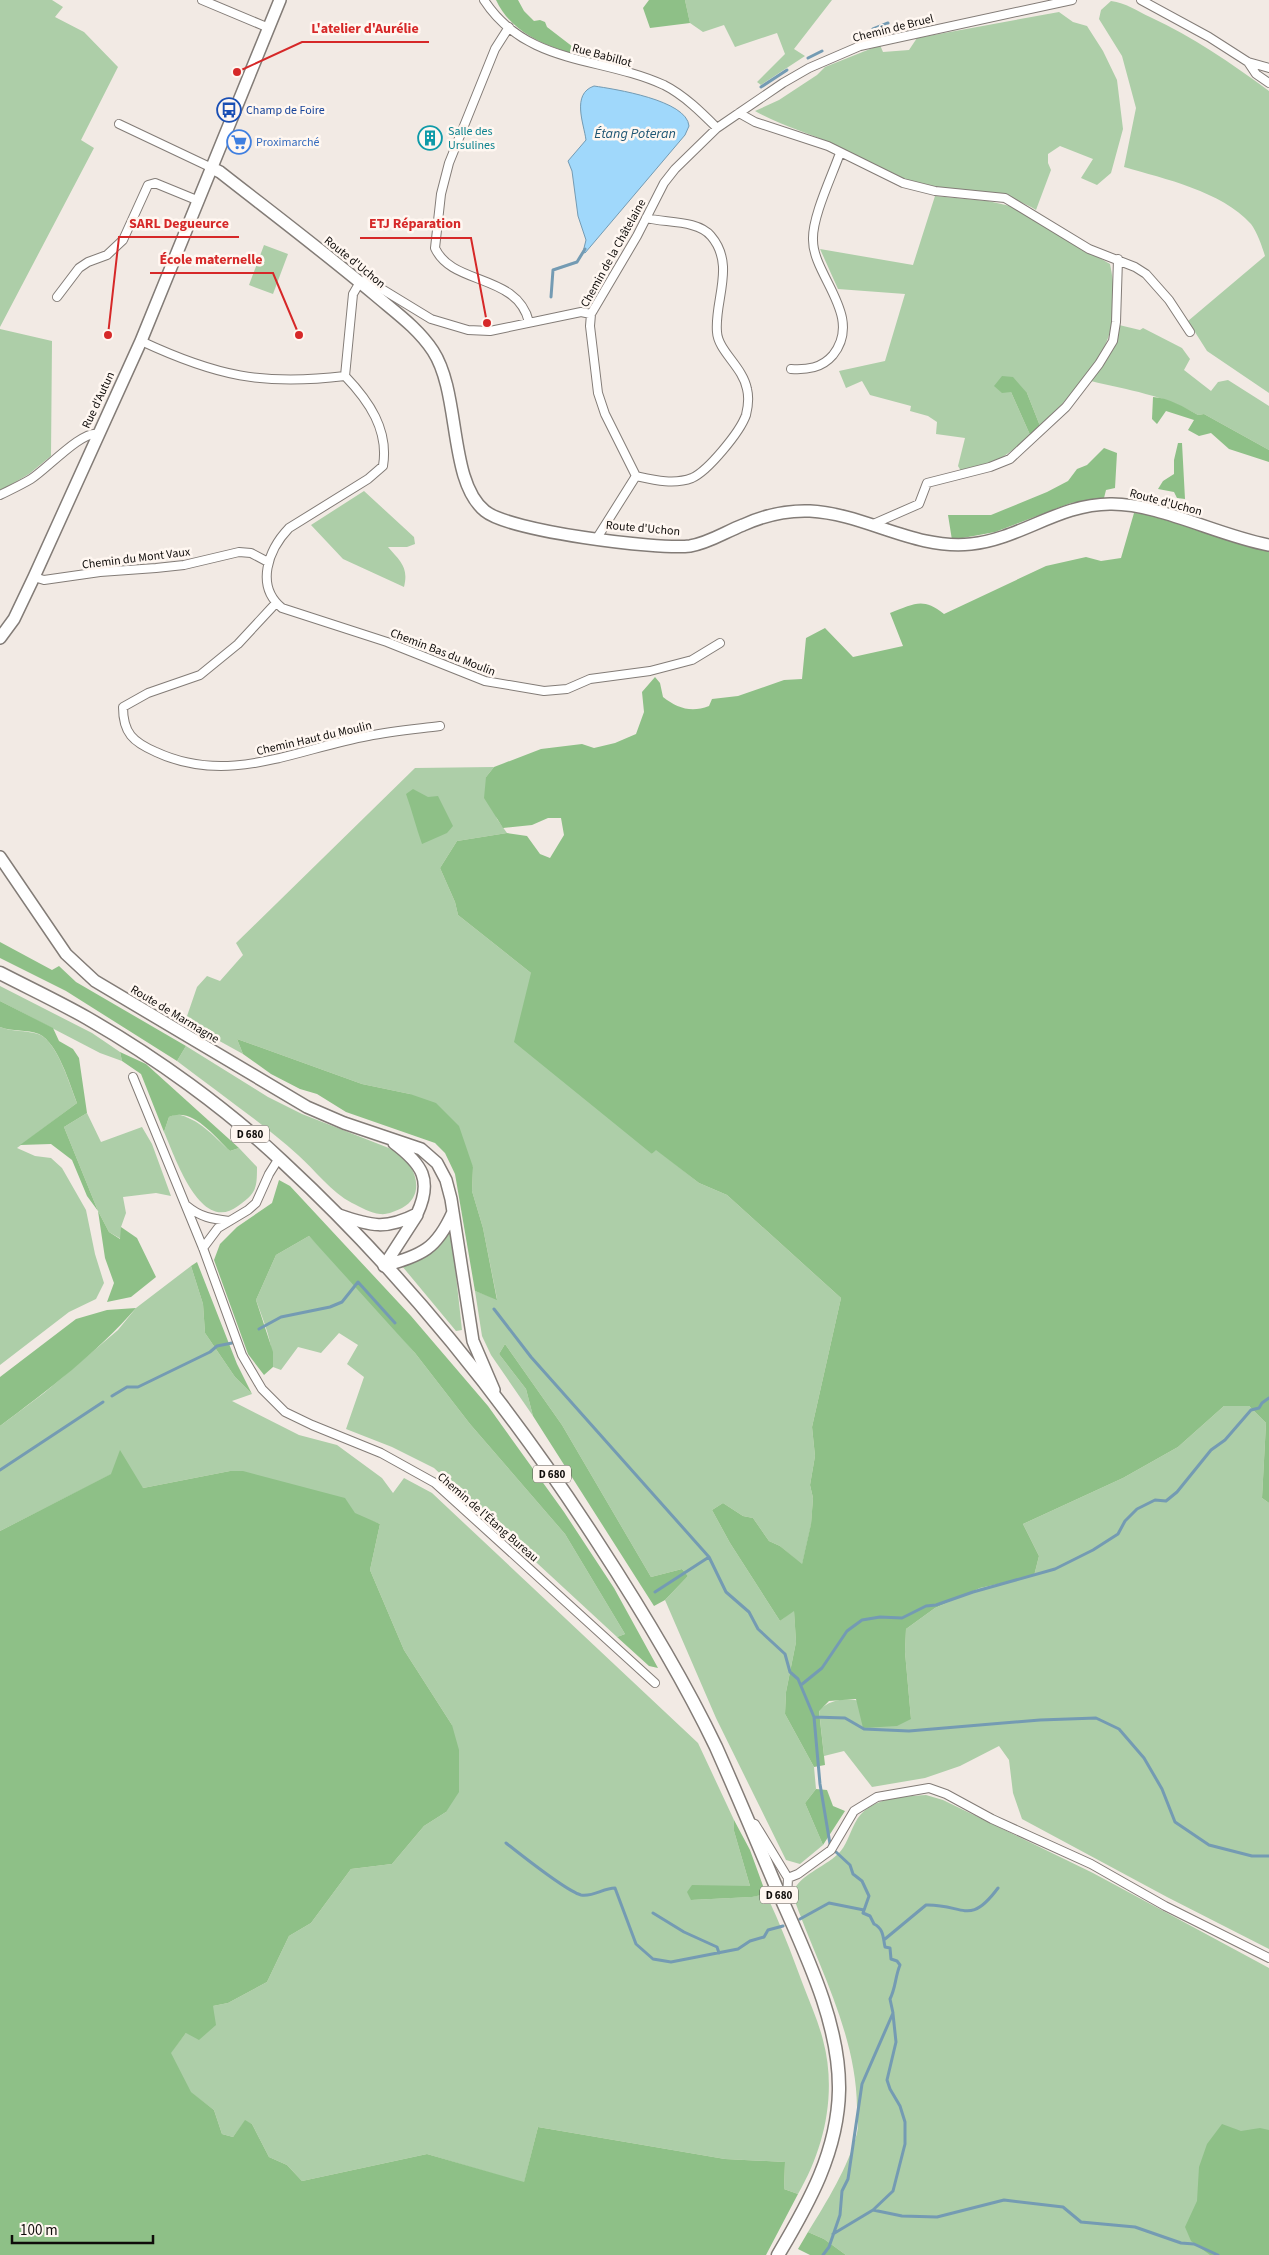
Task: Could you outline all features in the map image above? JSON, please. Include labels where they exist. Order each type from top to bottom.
[{"type":"main road","name":"Rue d'Autun","points":[[0,638],[14,619],[34,578],[141,341],[280,0]]},
{"type":"main road","name":"Route d'Uchon","points":[[212,168],[220,172],[410,323],[434,352],[449,393],[466,483],[476,502],[490,515],[510,524],[660,546],[690,546],[715,539],[744,524],[781,511],[813,511],[870,525],[928,543],[972,544],[1000,538],[1068,510],[1116,504],[1160,513],[1269,545]]},
{"type":"main road","name":"Route de Marmagne","points":[[0,857],[66,954],[95,981],[277,1091],[344,1123],[421,1149],[438,1163],[446,1180],[453,1212],[473,1341],[496,1396]]},
{"type":"main road","name":"D 680","points":[[0,973],[85,1017],[155,1060],[280,1158],[339,1215],[496,1396],[572,1502],[636,1600],[715,1745],[783,1902],[827,2011],[837,2053],[839,2088],[837,2120],[830,2153],[816,2190],[778,2255]]},
{"type":"main road","name":"Route de Marmagne","points":[[384,1136],[414,1158],[421,1169],[425,1181],[425,1194],[417,1214],[384,1266]]},
{"type":"main road","points":[[384,1266],[428,1250],[437,1241],[453,1212]]},
{"type":"main road","points":[[339,1215],[371,1225],[386,1226],[402,1222],[417,1214]]},
{"type":"street","points":[[202,0],[269,28]]},
{"type":"street","name":"Rue Babillot","points":[[484,0],[509,27],[541,48],[554,54],[664,85],[703,114],[717,128]]},
{"type":"street","name":"Chemin de Bruel","points":[[739,113],[809,68],[860,46],[1069,0]]},
{"type":"street","points":[[1141,0],[1209,37],[1248,62],[1269,68]]},
{"type":"street","points":[[509,27],[495,49],[449,163],[441,194],[435,248],[439,256],[454,268],[497,286],[512,297],[526,310],[529,322]]},
{"type":"street","points":[[1248,62],[1256,74],[1269,83]]},
{"type":"street","points":[[739,113],[755,122],[783,130],[840,153],[887,177],[910,185],[935,191],[1006,198],[1089,249],[1118,259],[1146,274],[1169,300],[1190,332]]},
{"type":"street","name":"Chemin de la Châtelaine","points":[[636,476],[605,414],[598,393],[590,326],[591,314],[664,184],[675,169],[717,128],[739,113]]},
{"type":"street","points":[[119,124],[212,168]]},
{"type":"street","points":[[791,369],[812,368],[821,365],[830,358],[839,343],[842,324],[839,306],[812,243],[816,222],[840,153]]},
{"type":"street","points":[[57,297],[79,268],[88,262],[107,255],[123,240],[148,185],[155,183],[199,201]]},
{"type":"street","points":[[597,538],[636,476],[666,482],[692,478],[700,473],[737,432],[746,414],[748,402],[744,378],[717,334],[724,282],[720,253],[716,242],[710,234],[694,226],[646,218]]},
{"type":"street","points":[[870,525],[919,504],[927,483],[990,467],[1010,459],[1066,407],[1099,364],[1113,341],[1116,322],[1118,259]]},
{"type":"street","points":[[345,376],[354,294],[360,282],[367,280],[417,312],[451,326],[490,331],[581,312],[591,314]]},
{"type":"street","points":[[141,341],[208,369],[238,377],[306,381],[345,376]]},
{"type":"street","points":[[276,603],[271,595],[266,574],[273,547],[288,528],[368,479],[384,466],[385,454],[380,427],[365,396],[345,376]]},
{"type":"street","points":[[0,496],[32,478],[91,433],[98,434]]},
{"type":"street","name":"Chemin du Mont Vaux","points":[[34,578],[44,580],[61,576],[175,566],[239,552],[250,554],[268,562]]},
{"type":"street","name":"Chemin Bas du Moulin","points":[[276,603],[282,608],[387,642],[485,681],[544,691],[567,689],[590,678],[650,671],[692,660],[720,643]]},
{"type":"street","name":"Chemin Haut du Moulin","points":[[276,603],[238,644],[200,675],[148,693],[123,707],[123,718],[128,734],[146,748],[162,755],[186,762],[237,766],[278,760],[320,747],[368,736],[440,726]]},
{"type":"street","name":"Chemin de l'Étang Bureau","points":[[133,1077],[203,1248],[242,1355],[262,1389],[284,1412],[382,1453],[435,1483],[656,1683]]},
{"type":"street","points":[[203,1248],[218,1228],[256,1203],[269,1174],[280,1158]]},
{"type":"street","points":[[185,1204],[197,1214],[229,1221]]},
{"type":"street","points":[[788,1878],[798,1874],[830,1850],[854,1811],[877,1797],[930,1788],[946,1794],[992,1819],[1091,1864],[1165,1906],[1269,1958]]},
{"type":"street","points":[[749,1822],[755,1824],[788,1878],[787,1898],[783,1902]]},
{"type":"green space","points":[[0,0],[52,0],[63,7],[55,17],[84,32],[118,67],[81,140],[94,148],[0,327]]},
{"type":"green space","points":[[496,0],[518,0],[524,11],[534,21],[540,20],[545,22],[547,27],[573,47],[601,55],[610,63],[561,50],[530,36],[516,27],[505,15]]},
{"type":"green space","points":[[649,0],[685,0],[690,23],[650,28],[643,8]]},
{"type":"green space","points":[[685,0],[832,0],[794,49],[805,56],[761,85],[757,82],[785,54],[777,33],[735,47],[724,25],[703,32],[690,23]]},
{"type":"green space","points":[[1111,1],[1131,8],[1197,42],[1269,91],[1269,393],[1207,351],[1188,321],[1265,256],[1253,227],[1239,213],[1208,195],[1174,182],[1124,167],[1136,108],[1122,56],[1099,19],[1101,10]]},
{"type":"green space","points":[[1059,12],[1073,22],[1087,26],[1103,51],[1117,80],[1123,129],[1111,173],[1097,185],[1081,178],[1093,159],[1060,146],[1048,154],[1048,163],[1051,170],[1036,210],[1021,202],[990,193],[927,186],[901,179],[835,145],[774,121],[755,111],[779,100],[817,75],[825,67],[880,45],[883,52],[909,50],[917,38]]},
{"type":"green space","points":[[935,196],[988,201],[1010,206],[1110,264],[1113,282],[1114,301],[1111,329],[1103,349],[1079,385],[1040,426],[1027,393],[1011,392],[1031,437],[997,461],[961,471],[958,466],[965,438],[936,434],[937,422],[928,416],[910,411],[911,406],[870,395],[862,381],[846,388],[839,371],[885,361],[905,294],[838,289],[820,249],[913,265]]},
{"type":"green space","points":[[264,245],[288,254],[273,294],[249,285]]},
{"type":"green space","points":[[1119,325],[1140,330],[1143,328],[1182,348],[1190,359],[1184,370],[1211,391],[1218,382],[1228,380],[1269,406],[1269,450],[1204,414],[1198,415],[1185,408],[1146,394],[1091,381],[1114,348]]},
{"type":"green space","points":[[0,329],[52,341],[51,456],[29,474],[0,491]]},
{"type":"green space","points":[[1002,376],[1013,377],[1027,393],[1040,426],[1031,437],[1011,392],[1002,393],[994,386]]},
{"type":"green space","points":[[1153,397],[1171,401],[1198,415],[1204,414],[1269,450],[1269,462],[1229,449],[1211,433],[1199,436],[1188,430],[1194,420],[1166,411],[1157,424],[1152,419]]},
{"type":"green space","points":[[1178,443],[1182,443],[1185,499],[1177,498],[1174,492],[1158,489],[1163,481],[1174,474],[1174,460]]},
{"type":"green space","points":[[1104,448],[1117,453],[1115,488],[1106,490],[1104,498],[1071,503],[995,532],[952,540],[948,515],[991,515],[1047,492],[1068,481],[1077,469],[1087,465]]},
{"type":"green space","points":[[364,491],[414,537],[415,544],[407,547],[388,547],[404,569],[404,587],[343,559],[311,525]]},
{"type":"green space","points":[[1134,513],[1145,514],[1269,550],[1269,1503],[1262,1498],[1266,1423],[1249,1406],[1224,1406],[1178,1447],[1123,1478],[1023,1524],[1039,1556],[1034,1576],[980,1588],[935,1608],[906,1629],[905,1652],[911,1719],[897,1726],[863,1728],[856,1699],[829,1701],[819,1711],[825,1765],[814,1767],[785,1714],[786,1692],[796,1642],[794,1611],[780,1621],[730,1543],[712,1510],[723,1503],[743,1516],[753,1518],[769,1541],[780,1546],[802,1564],[811,1524],[813,1498],[810,1485],[815,1456],[812,1427],[841,1298],[727,1195],[699,1183],[656,1150],[652,1154],[514,1042],[531,973],[458,915],[455,902],[440,868],[457,841],[507,833],[527,836],[540,854],[550,858],[564,835],[561,818],[548,818],[532,825],[503,828],[484,798],[486,777],[494,767],[541,749],[582,744],[594,748],[615,743],[636,734],[644,712],[642,692],[655,677],[660,683],[663,697],[679,707],[696,709],[709,706],[712,699],[738,696],[784,680],[802,679],[806,638],[825,628],[853,657],[903,646],[890,613],[912,605],[924,604],[930,605],[944,614],[1046,566],[1086,557],[1101,561],[1121,558]]},
{"type":"green space","points":[[494,767],[486,777],[497,819],[507,833],[457,841],[440,868],[455,902],[458,915],[531,973],[652,1154],[656,1149],[699,1183],[727,1195],[841,1298],[812,1427],[815,1456],[810,1485],[813,1498],[811,1525],[802,1565],[780,1546],[769,1541],[753,1518],[743,1516],[723,1503],[712,1510],[730,1543],[780,1621],[794,1610],[796,1642],[786,1692],[785,1714],[814,1767],[816,1789],[805,1803],[823,1845],[800,1864],[786,1860],[716,1718],[665,1600],[688,1576],[682,1569],[651,1577],[562,1425],[505,1344],[499,1354],[526,1389],[533,1416],[491,1355],[482,1336],[475,1291],[497,1299],[483,1228],[472,1191],[473,1167],[410,1094],[362,1084],[237,1039],[243,1054],[185,1022],[197,987],[207,976],[220,981],[243,955],[236,943],[415,768]]},
{"type":"green space","points":[[413,789],[428,797],[438,796],[453,826],[447,833],[422,844],[406,794]]},
{"type":"green space","points":[[0,942],[52,970],[59,966],[76,982],[186,1046],[177,1061],[66,991],[0,958]]},
{"type":"green space","points":[[0,986],[92,1033],[120,1052],[122,1061],[100,1053],[0,1001]]},
{"type":"green space","points":[[0,1001],[53,1028],[59,1041],[73,1049],[79,1058],[87,1113],[64,1127],[98,1211],[87,1196],[72,1160],[51,1144],[20,1145],[77,1103],[58,1055],[46,1039],[34,1032],[9,1030],[0,1027]]},
{"type":"green space","points":[[0,1027],[38,1034],[45,1038],[57,1054],[67,1075],[77,1103],[17,1148],[35,1156],[51,1158],[62,1168],[86,1210],[95,1254],[104,1283],[96,1299],[69,1312],[0,1365]]},
{"type":"green space","points":[[237,1039],[362,1084],[410,1094],[436,1103],[459,1126],[473,1167],[472,1191],[483,1228],[497,1300],[475,1291],[455,1174],[445,1153],[435,1143],[346,1112],[317,1094],[300,1089],[271,1074],[243,1054]]},
{"type":"green space","points":[[186,1046],[268,1097],[302,1114],[399,1152],[414,1173],[416,1189],[414,1196],[402,1208],[383,1214],[369,1211],[344,1198],[330,1187],[284,1142],[177,1061]]},
{"type":"green space","points":[[120,1052],[146,1064],[239,1148],[230,1151],[210,1131],[194,1119],[186,1116],[169,1117],[164,1132],[141,1074],[122,1061]]},
{"type":"green space","points":[[87,1113],[101,1142],[142,1127],[152,1144],[171,1196],[156,1193],[123,1197],[126,1213],[121,1227],[121,1239],[109,1232],[98,1211],[64,1127]]},
{"type":"green space","points":[[176,1114],[199,1124],[230,1151],[239,1148],[257,1167],[256,1186],[249,1198],[238,1206],[224,1212],[212,1210],[201,1202],[182,1174],[164,1132],[169,1117]]},
{"type":"green space","points":[[279,1180],[290,1186],[411,1316],[488,1406],[564,1512],[614,1588],[658,1668],[649,1666],[617,1637],[625,1634],[565,1534],[470,1424],[415,1353],[309,1236],[276,1255],[256,1300],[273,1352],[273,1367],[264,1375],[248,1354],[214,1260],[220,1244],[237,1227],[272,1203]]},
{"type":"green space","points":[[98,1211],[109,1232],[120,1239],[121,1227],[137,1238],[156,1277],[131,1297],[107,1302],[114,1283],[105,1258]]},
{"type":"green space","points":[[451,1230],[462,1330],[456,1331],[402,1266],[430,1254]]},
{"type":"green space","points":[[309,1236],[356,1284],[415,1353],[470,1424],[565,1534],[625,1634],[617,1637],[434,1468],[392,1447],[346,1429],[364,1377],[347,1364],[358,1345],[339,1333],[321,1353],[298,1347],[281,1370],[273,1367],[270,1341],[256,1300],[276,1255]]},
{"type":"green space","points":[[197,1262],[237,1364],[252,1394],[235,1377],[205,1333],[203,1304],[191,1266]]},
{"type":"green space","points":[[191,1266],[203,1304],[205,1333],[235,1377],[252,1394],[232,1401],[299,1435],[337,1445],[382,1478],[393,1493],[404,1478],[432,1493],[698,1743],[734,1820],[734,1831],[750,1886],[723,1887],[691,1900],[751,1897],[766,1894],[823,2040],[829,2080],[826,2119],[815,2158],[798,2194],[784,2189],[785,2162],[725,2159],[538,2127],[524,2183],[427,2154],[302,2181],[287,2165],[269,2157],[252,2124],[245,2121],[233,2137],[222,2134],[214,2110],[190,2092],[170,2053],[186,2033],[213,2006],[228,2003],[267,1982],[289,1936],[311,1923],[351,1869],[392,1864],[424,1826],[446,1812],[452,1725],[404,1650],[370,1570],[380,1524],[230,1471],[143,1488],[112,1474],[0,1531],[0,1426],[44,1393],[118,1330],[136,1308]]},
{"type":"green space","points":[[136,1308],[88,1356],[54,1385],[0,1426],[0,1377],[76,1319],[107,1310]]},
{"type":"green space","points":[[505,1344],[562,1425],[651,1577],[682,1569],[688,1576],[665,1600],[654,1606],[533,1416],[526,1389],[499,1354]]},
{"type":"green space","points":[[1224,1406],[1249,1406],[1266,1423],[1262,1498],[1269,1503],[1269,1949],[1022,1819],[1013,1793],[1009,1760],[999,1746],[960,1766],[925,1778],[872,1787],[844,1751],[824,1756],[819,1710],[829,1703],[840,1700],[852,1700],[876,1705],[911,1719],[905,1652],[906,1629],[935,1608],[980,1588],[1034,1576],[1039,1556],[1023,1524],[1123,1478],[1178,1447]]},
{"type":"green space","points":[[120,1450],[143,1488],[230,1471],[243,1471],[345,1498],[355,1513],[380,1524],[370,1570],[404,1650],[452,1725],[459,1750],[459,1792],[446,1812],[424,1826],[392,1864],[351,1869],[311,1923],[289,1936],[267,1982],[228,2003],[213,2006],[216,2025],[199,2040],[186,2033],[171,2053],[191,2092],[214,2110],[222,2134],[233,2137],[245,2120],[252,2124],[269,2157],[287,2165],[302,2181],[427,2154],[524,2182],[538,2127],[725,2159],[785,2162],[784,2189],[798,2194],[766,2255],[0,2255],[0,1531],[111,1474]]},
{"type":"green space","points":[[816,1789],[827,1790],[833,1806],[845,1811],[823,1845],[805,1803]]},
{"type":"green space","points":[[926,1795],[943,1800],[1093,1873],[1269,1968],[1269,2255],[846,2255],[824,2239],[808,2232],[836,2184],[848,2158],[857,2133],[858,2120],[855,2079],[850,2051],[833,1998],[792,1893],[801,1881],[841,1851],[855,1823],[868,1808],[886,1800]]},
{"type":"green space","points":[[734,1820],[750,1850],[766,1894],[752,1897],[691,1900],[687,1892],[692,1885],[750,1886],[734,1831]]},
{"type":"green space","points":[[1222,2124],[1241,2131],[1260,2128],[1269,2130],[1269,2255],[1210,2255],[1191,2241],[1185,2227],[1197,2201],[1199,2167],[1207,2144]]},
{"type":"green space","points":[[808,2232],[824,2239],[846,2255],[810,2255],[798,2249]]},
{"type":"water","name":"Étang Poteran","points":[[594,86],[632,93],[663,103],[676,109],[685,117],[689,126],[685,135],[585,253],[583,252],[586,240],[578,216],[572,171],[568,161],[586,140],[581,102],[587,90]]},
{"type":"waterway","points":[[873,29],[888,23]]},
{"type":"waterway","points":[[808,58],[822,51]]},
{"type":"waterway","points":[[761,87],[787,70]]},
{"type":"waterway","points":[[551,297],[553,270],[577,262],[585,249]]},
{"type":"waterway","points":[[259,1329],[281,1317],[330,1307],[342,1302],[358,1282],[395,1323]]},
{"type":"waterway","points":[[494,1309],[531,1357],[709,1557],[726,1592],[749,1612],[758,1629],[785,1654],[790,1672],[798,1679],[814,1717]]},
{"type":"waterway","points":[[112,1396],[127,1387],[138,1387],[210,1352],[217,1346],[232,1343]]},
{"type":"waterway","points":[[801,1685],[822,1668],[847,1631],[862,1620],[880,1617],[902,1618],[926,1606],[936,1605],[973,1592],[1055,1569],[1093,1550],[1118,1534],[1125,1521],[1137,1509],[1155,1500],[1166,1501],[1177,1492],[1211,1450],[1225,1440],[1251,1410],[1259,1408],[1269,1398]]},
{"type":"waterway","points":[[0,1470],[103,1402]]},
{"type":"waterway","points":[[655,1592],[709,1557]]},
{"type":"waterway","points":[[814,1717],[845,1718],[864,1729],[909,1731],[1040,1720],[1096,1718],[1119,1729],[1144,1758],[1162,1789],[1175,1822],[1209,1845],[1252,1856],[1269,1856]]},
{"type":"waterway","points":[[814,1717],[820,1784],[830,1844]]},
{"type":"waterway","points":[[506,1843],[554,1880],[581,1895],[590,1895],[615,1888],[636,1944],[653,1959],[671,1962],[738,1949],[750,1941],[764,1937],[768,1930],[783,1926]]},
{"type":"waterway","points":[[823,2255],[829,2247],[840,2215],[842,2191],[848,2179],[862,2084],[893,2013],[890,1999],[900,1965],[897,1961],[891,1959],[890,1948],[885,1947],[880,1928],[874,1924],[870,1916],[863,1913],[869,1896],[862,1881],[853,1874],[850,1865],[836,1852]]},
{"type":"waterway","points":[[885,1939],[926,1905],[965,1911],[972,1910],[980,1907],[998,1888]]},
{"type":"waterway","points":[[800,1919],[829,1903],[864,1910]]},
{"type":"waterway","points":[[653,1913],[684,1932],[717,1947],[719,1953]]},
{"type":"waterway","points":[[873,2210],[893,2191],[905,2144],[905,2122],[900,2106],[887,2080],[896,2042],[893,2014]]},
{"type":"waterway","points":[[833,2234],[873,2210],[902,2216],[937,2217],[1004,2200],[1063,2207],[1081,2222],[1135,2227],[1181,2243],[1194,2244],[1218,2255]]},
{"type":"place","name":"L'atelier d'Aurélie","points":[[237,72]]},
{"type":"place","name":"Champ de Foire","points":[[229,110]]},
{"type":"place","name":"Salle des Ursulines","points":[[430,138]]},
{"type":"place","name":"Proximarché","points":[[239,142]]},
{"type":"place","name":"ETJ Réparation","points":[[487,323]]},
{"type":"place","name":"SARL Degueurce","points":[[108,335]]},
{"type":"place","name":"École maternelle","points":[[299,335]]}]
